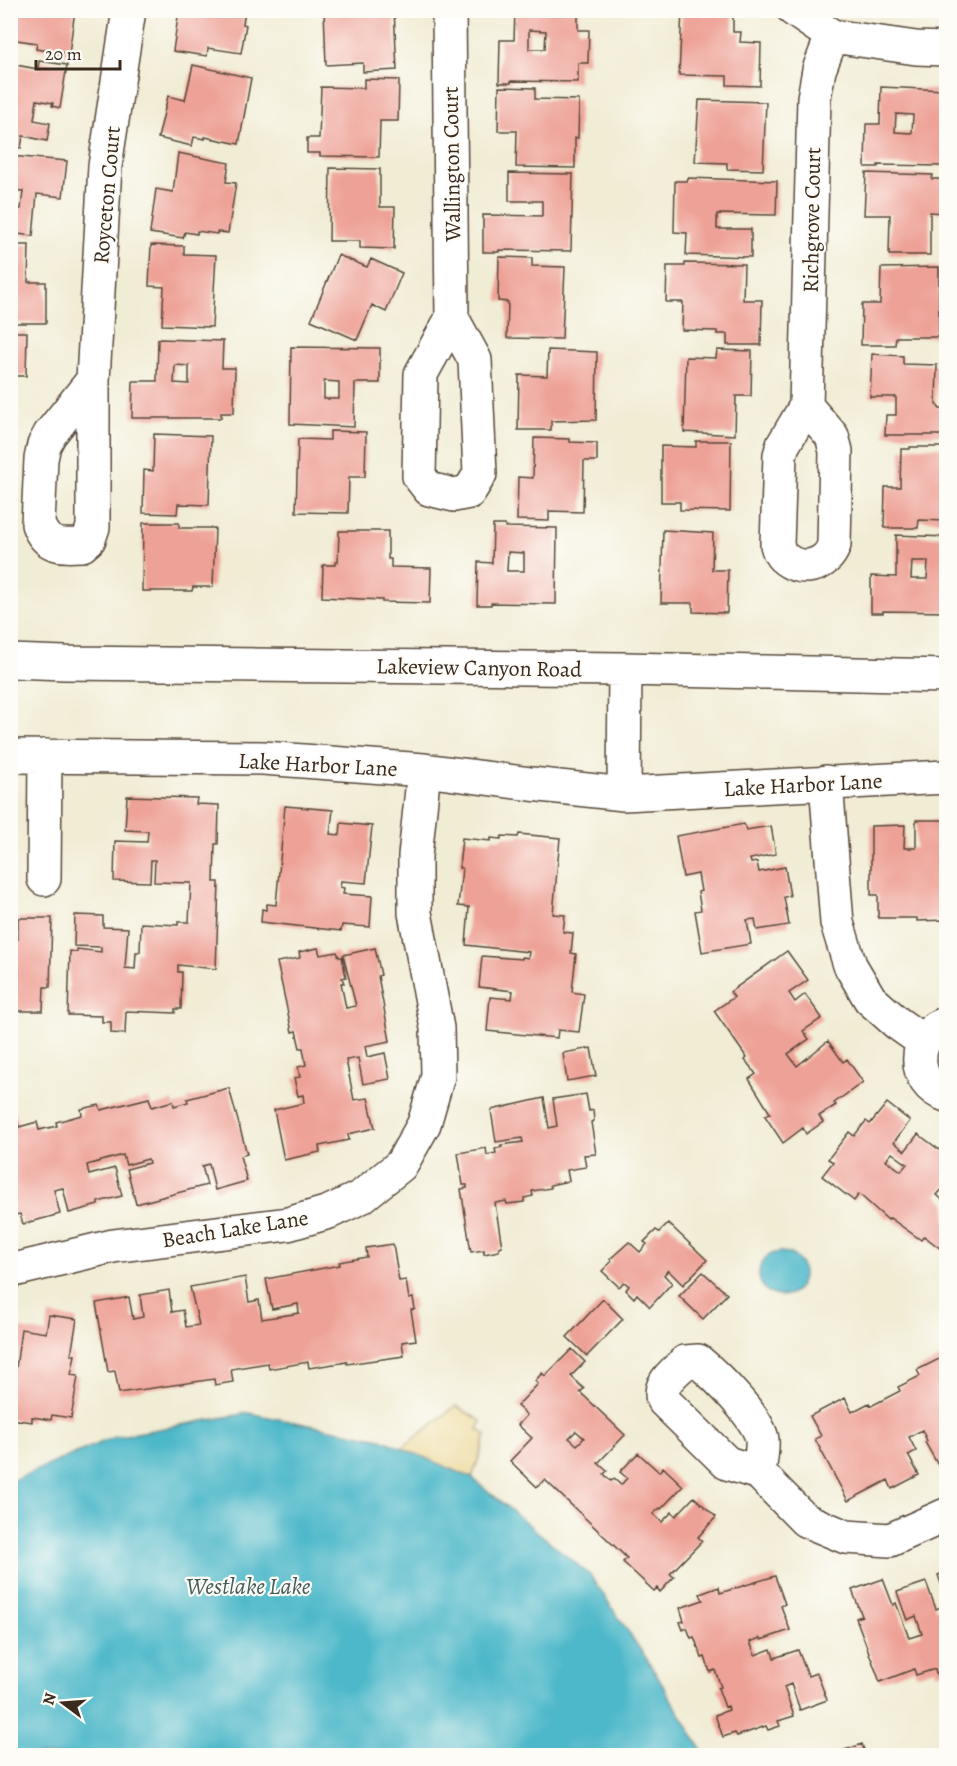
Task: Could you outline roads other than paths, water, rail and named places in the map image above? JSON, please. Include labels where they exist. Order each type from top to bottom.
[{"type":"street","name":"Royceton Court","points":[[93,380],[105,166],[129,10]]},
{"type":"street","name":"Wallington Court","points":[[449,10],[452,318]]},
{"type":"street","points":[[794,10],[832,36],[916,48],[946,49]]},
{"type":"street","name":"Richgrove Court","points":[[806,406],[814,98],[819,70],[832,36]]},
{"type":"street","name":"Lakeview Canyon Road","points":[[10,661],[625,669],[946,676]]},
{"type":"street","points":[[624,794],[625,669]]},
{"type":"street","name":"Lake Harbor Lane","points":[[10,756],[263,758],[424,770],[624,794],[946,777]]},
{"type":"street","points":[[44,879],[45,756]]},
{"type":"street","name":"Beach Lake Lane","points":[[10,1271],[112,1246],[288,1224],[329,1212],[361,1197],[400,1165],[424,1124],[438,1076],[437,1028],[415,913],[415,856],[424,770]]},
{"type":"street","points":[[826,782],[837,923],[850,965],[870,999],[897,1023],[935,1032],[920,1049],[921,1074],[928,1085],[938,1093],[946,1095]]},
{"type":"street","points":[[759,1473],[805,1520],[846,1537],[890,1540],[946,1515]]},
{"type":"water","points":[[781,1252],[790,1253],[797,1258],[802,1265],[802,1283],[797,1290],[790,1295],[781,1296],[772,1295],[765,1290],[760,1283],[759,1274],[760,1265],[765,1258],[772,1253]]},
{"type":"water","name":"Westlake Lake","points":[[248,1413],[381,1439],[472,1478],[590,1575],[648,1661],[705,1755],[11,1755],[11,1481],[114,1437]]}]
